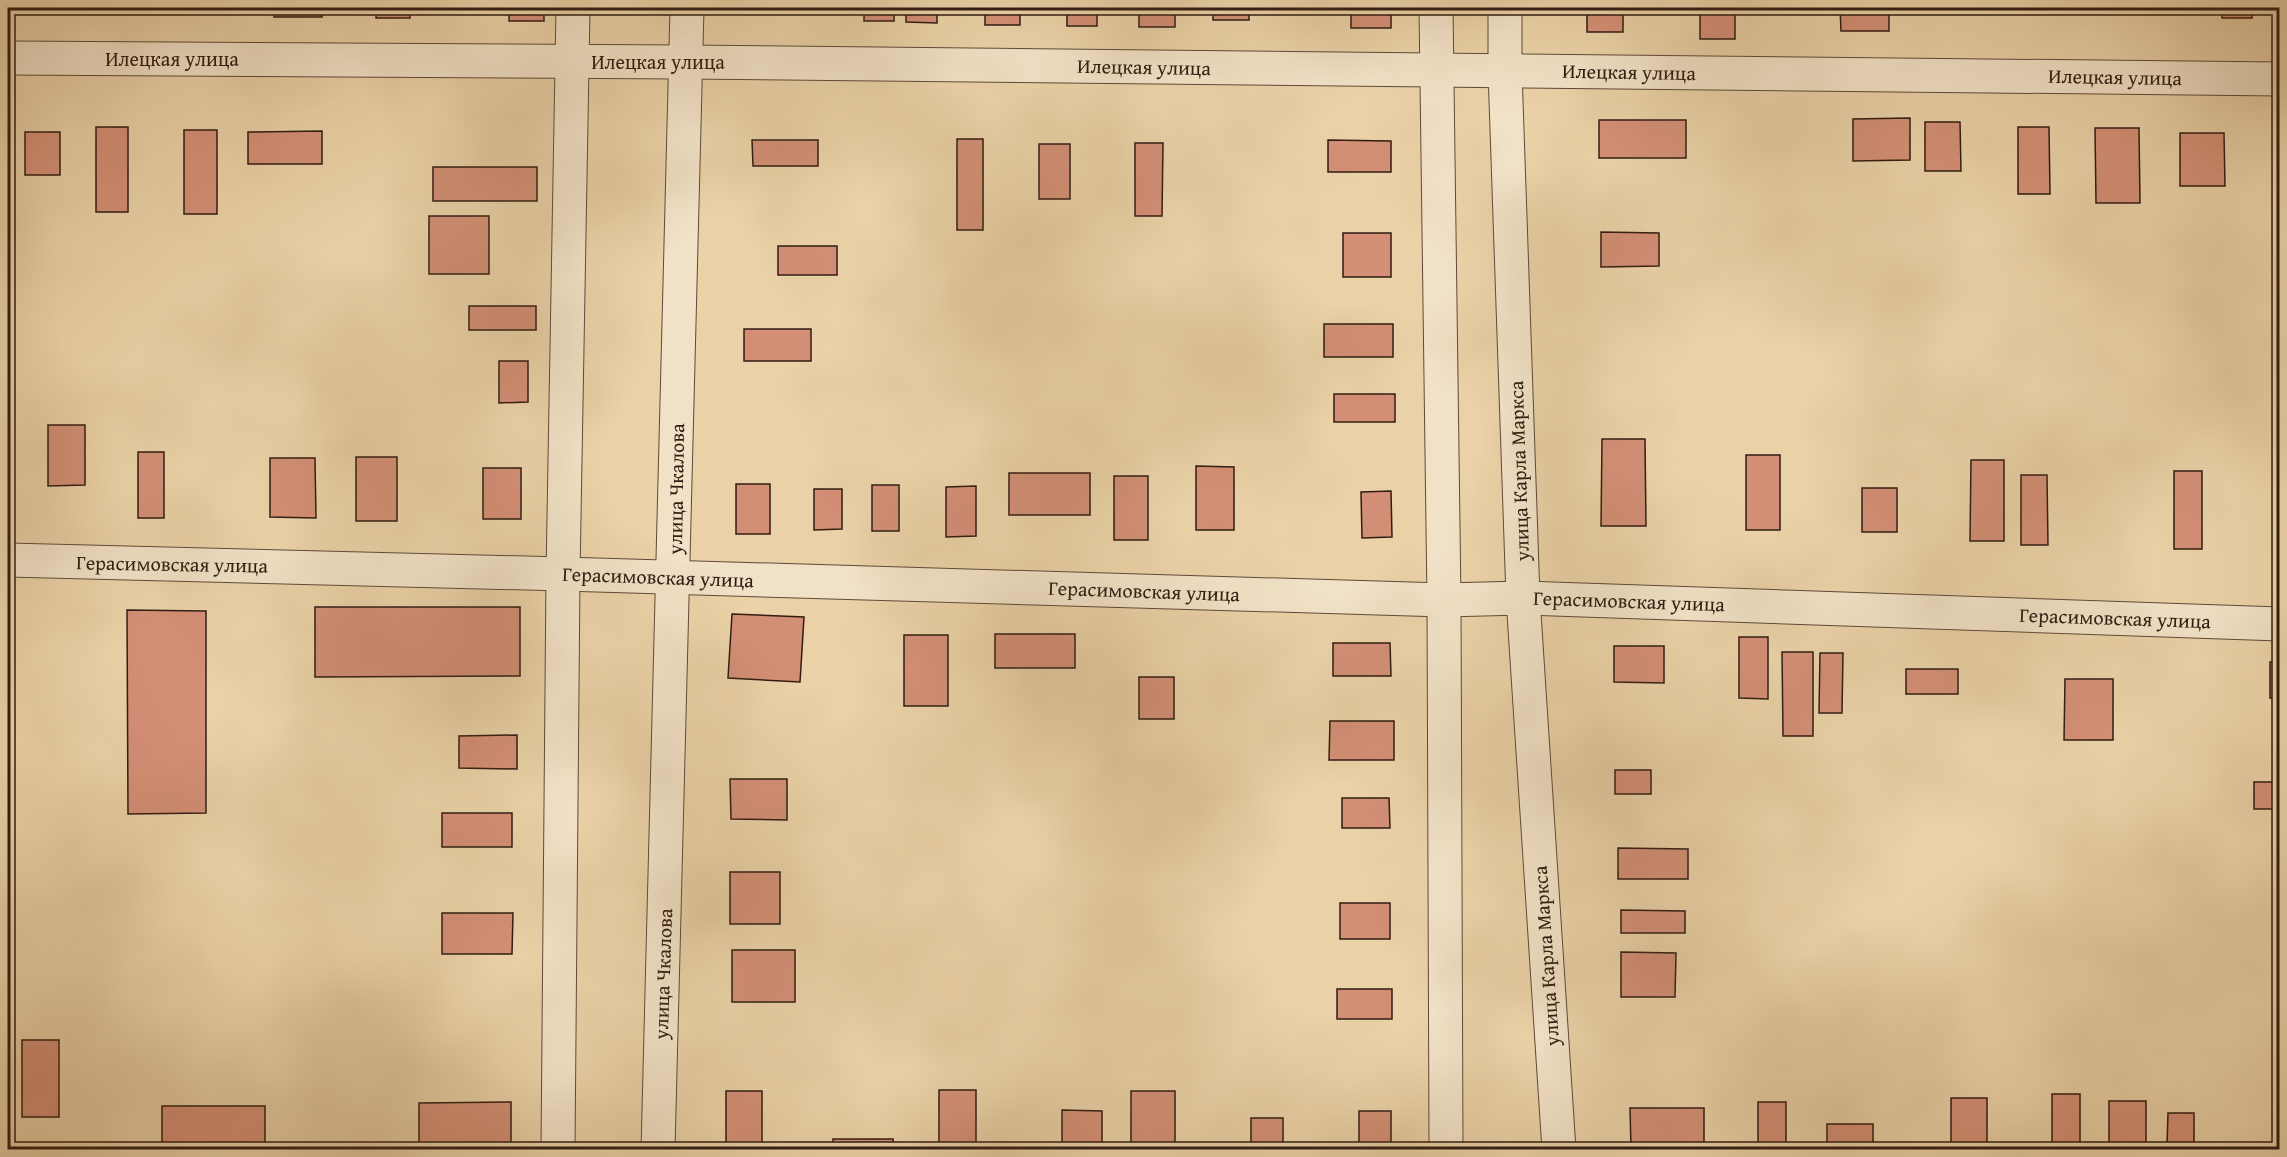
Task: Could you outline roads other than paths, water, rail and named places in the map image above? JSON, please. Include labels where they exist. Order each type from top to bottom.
[{"type":"street","points":[[558,1149],[563,574],[573,8]]},
{"type":"street","name":"улица Чкалова","points":[[658,1149],[687,8]]},
{"type":"street","points":[[1436,8],[1444,600],[1446,1149]]},
{"type":"street","name":"улица Карла Маркса","points":[[1505,8],[1505,71],[1523,598],[1559,1149]]},
{"type":"street","name":"Илецкая улица","points":[[8,58],[686,62],[2280,79]]},
{"type":"street","name":"Герасимовская улица","points":[[8,560],[1444,600],[1523,598],[2280,624]]}]
